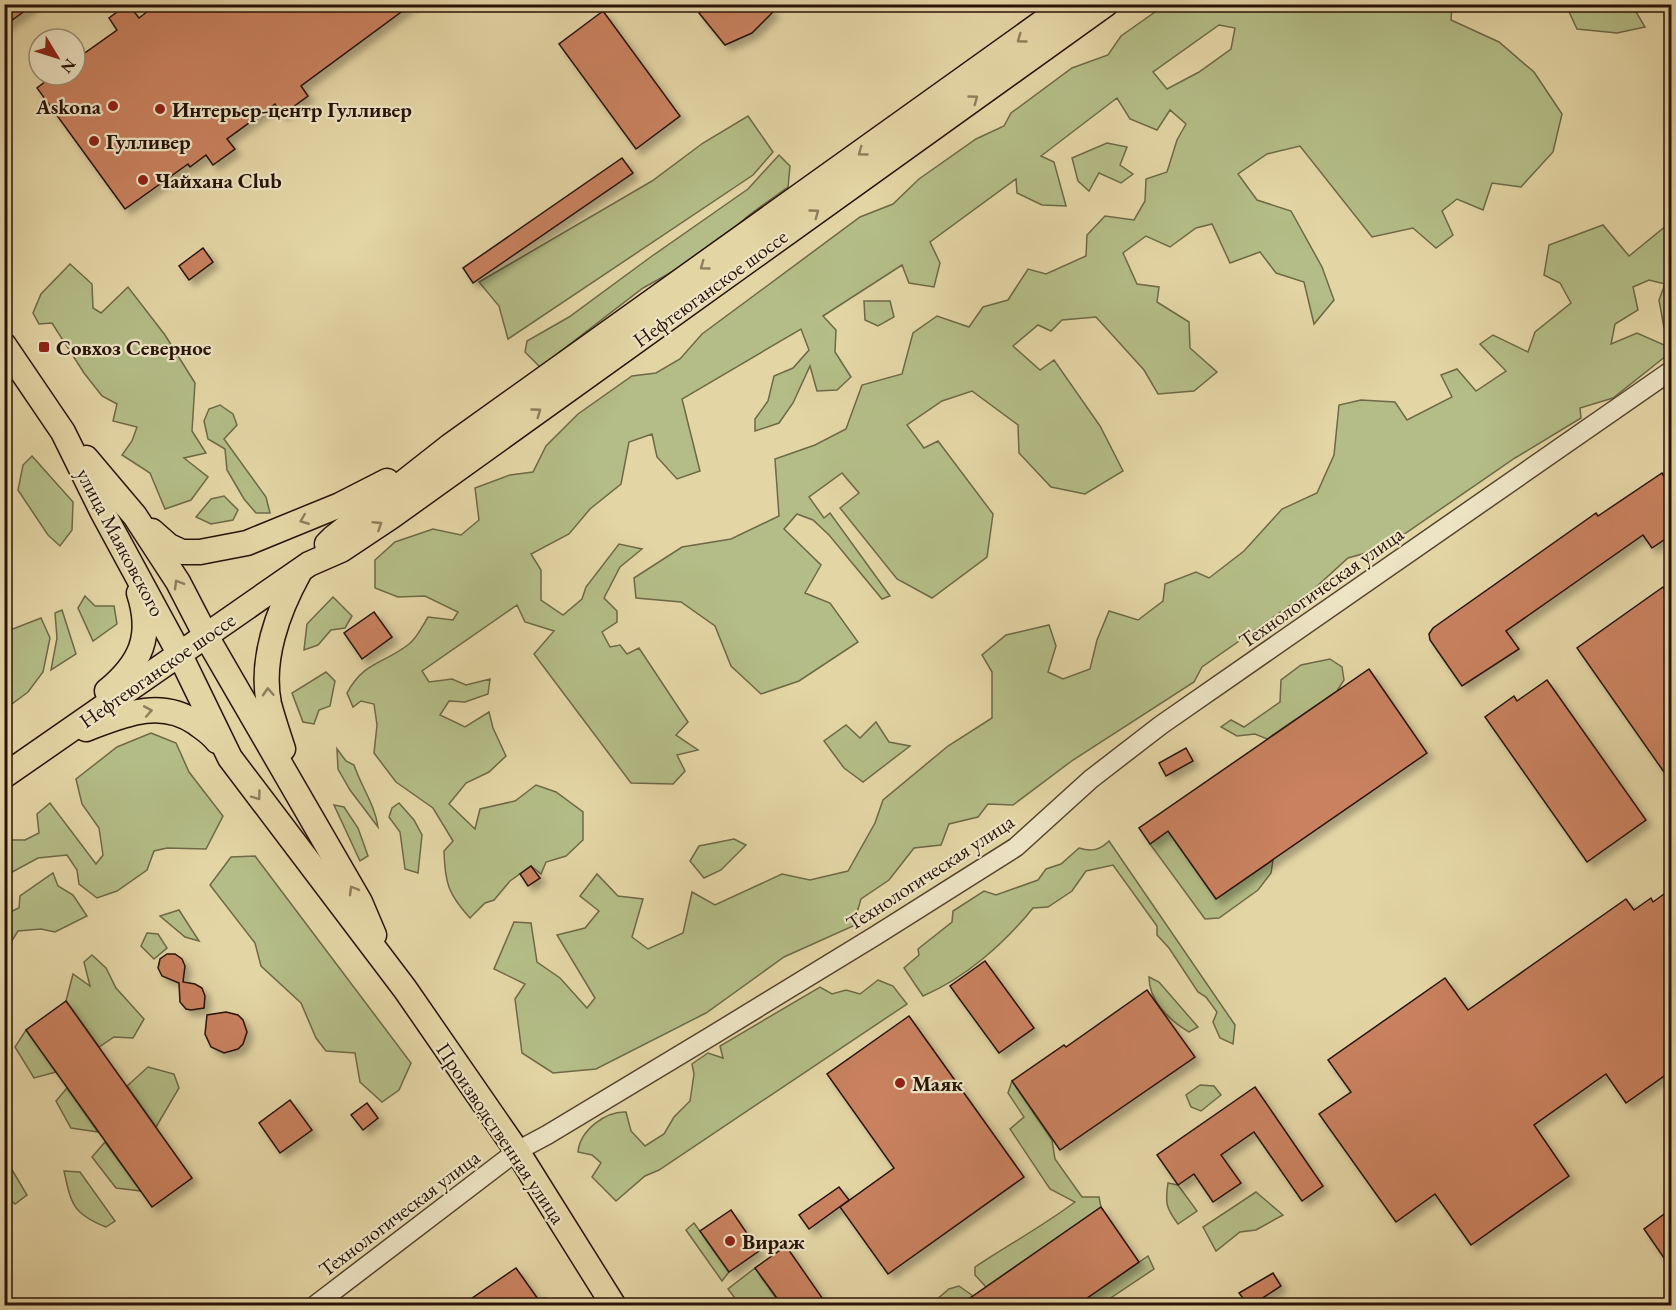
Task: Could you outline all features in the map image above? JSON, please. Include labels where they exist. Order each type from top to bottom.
[{"type":"main road","name":"Нефтеюганское шоссе","points":[[304,568],[333,538],[450,446],[1068,4]]},
{"type":"main road","name":"Нефтеюганское шоссе","points":[[4,776],[304,568],[341,550],[392,516],[1106,4]]},
{"type":"main road","name":"улица Маяковского","points":[[4,345],[63,432],[135,516],[178,582],[206,636]]},
{"type":"main road","name":"улица Маяковского","points":[[63,432],[128,560],[179,653]]},
{"type":"main road","points":[[135,516],[169,546],[182,552],[200,552],[247,543],[373,489],[450,446]]},
{"type":"main road","points":[[52,741],[118,682],[141,651],[146,636],[144,613],[128,560]]},
{"type":"main road","points":[[294,789],[269,702],[267,664],[286,596],[304,568]]},
{"type":"main road","name":"Производственная улица","points":[[206,636],[360,902],[386,962]]},
{"type":"main road","name":"Производственная улица","points":[[179,653],[230,758],[386,962],[517,1151],[614,1305]]},
{"type":"main road","points":[[52,741],[116,718],[155,709],[174,711],[189,718],[211,734],[230,758]]},
{"type":"street","name":"Технологическая улица","points":[[314,1305],[517,1151],[723,1029],[1016,847],[1091,779],[1161,725],[1671,370]]},
{"type":"green space","points":[[1165,5],[1452,5],[1451,20],[1499,42],[1534,72],[1562,114],[1553,152],[1521,187],[1492,183],[1483,210],[1457,199],[1442,211],[1453,235],[1436,248],[1413,228],[1372,237],[1300,146],[1267,154],[1238,174],[1257,200],[1291,211],[1322,267],[1334,300],[1314,324],[1304,282],[1276,273],[1260,252],[1230,263],[1212,224],[1196,228],[1170,247],[1146,236],[1123,253],[1137,284],[1159,287],[1157,302],[1189,322],[1190,348],[1217,372],[1194,391],[1158,394],[1144,370],[1096,317],[1062,320],[1051,331],[1038,325],[1013,346],[1040,370],[1054,360],[1100,426],[1123,471],[1085,494],[1051,487],[1019,453],[1018,425],[972,391],[942,401],[907,425],[924,448],[938,441],[993,514],[987,557],[932,598],[897,579],[840,508],[859,493],[842,473],[809,497],[824,518],[830,513],[890,596],[882,599],[829,535],[813,520],[797,514],[784,529],[821,565],[805,593],[830,603],[858,642],[799,681],[761,694],[731,666],[715,626],[681,602],[636,598],[634,578],[682,547],[731,539],[779,516],[775,459],[815,445],[846,429],[862,385],[902,374],[913,333],[937,316],[969,327],[983,307],[1008,300],[1028,269],[1046,274],[1086,256],[1087,235],[1105,216],[1134,220],[1145,201],[1146,179],[1167,172],[1177,140],[1186,124],[1170,110],[1157,130],[1130,119],[1117,98],[1041,156],[1054,162],[1066,206],[1042,205],[1017,193],[1016,179],[930,242],[940,263],[934,287],[909,283],[902,265],[823,316],[836,330],[835,352],[851,377],[837,390],[817,391],[810,366],[793,403],[779,423],[755,431],[755,419],[768,401],[774,376],[793,368],[809,350],[801,329],[682,399],[700,471],[677,479],[657,457],[652,434],[629,442],[621,484],[590,509],[569,534],[531,554],[541,570],[541,600],[563,615],[582,599],[586,587],[619,544],[642,549],[620,567],[604,598],[617,611],[617,622],[602,632],[610,647],[620,645],[627,654],[639,648],[688,722],[676,735],[698,750],[677,755],[685,771],[673,784],[631,783],[534,654],[554,631],[525,622],[517,605],[422,671],[429,682],[452,679],[466,685],[490,679],[488,694],[465,702],[449,701],[440,715],[465,727],[489,712],[493,728],[506,756],[489,772],[466,783],[449,804],[475,829],[480,809],[515,801],[536,785],[556,792],[583,812],[583,840],[566,856],[546,862],[541,874],[531,866],[510,881],[494,900],[485,903],[470,918],[452,895],[445,872],[444,851],[453,841],[433,808],[396,782],[374,753],[377,725],[374,704],[361,701],[353,707],[347,693],[367,669],[400,651],[412,641],[428,617],[453,620],[458,612],[425,596],[398,597],[375,588],[375,560],[395,542],[433,529],[461,535],[479,520],[475,488],[510,475],[533,472],[546,446],[578,414],[632,376],[656,373],[680,359],[702,334],[860,217],[893,204],[919,179],[976,139],[1004,126],[1011,113],[1072,68],[1108,55],[1121,36]],"holes":[[[1219,25],[1235,28],[1231,49],[1199,72],[1167,89],[1153,72]]]},
{"type":"green space","points":[[1566,5],[1632,5],[1645,27],[1617,33],[1577,29]]},
{"type":"green space","points":[[748,116],[773,152],[753,175],[508,339],[499,306],[479,282],[652,181],[703,143]]},
{"type":"green space","points":[[1107,143],[1127,147],[1120,165],[1133,174],[1121,183],[1099,173],[1089,191],[1078,181],[1072,158]]},
{"type":"green space","points":[[779,155],[790,166],[788,187],[749,215],[706,253],[643,288],[540,367],[525,352],[527,341],[569,317],[748,189]]},
{"type":"green space","points":[[1671,214],[1671,330],[1664,328],[1659,300],[1665,284],[1649,280],[1633,287],[1638,310],[1615,324],[1611,344],[1637,333],[1664,345],[1671,344],[1671,352],[1613,398],[1580,408],[1581,418],[1515,458],[1384,548],[1348,558],[1315,588],[1202,667],[1194,682],[1073,760],[1013,805],[988,804],[978,817],[949,824],[941,845],[914,848],[889,880],[861,899],[853,926],[784,957],[706,1013],[596,1069],[553,1073],[522,1053],[515,999],[525,984],[494,969],[514,922],[531,923],[537,962],[560,978],[587,1008],[595,998],[557,935],[585,928],[599,911],[580,896],[597,874],[618,896],[643,899],[632,937],[648,949],[683,933],[692,892],[715,905],[782,874],[810,880],[848,871],[875,823],[883,800],[948,746],[992,718],[992,672],[982,655],[1006,635],[1049,625],[1056,646],[1048,672],[1063,679],[1090,669],[1097,640],[1109,611],[1138,620],[1163,601],[1165,584],[1196,572],[1209,578],[1244,551],[1282,509],[1317,493],[1334,455],[1339,405],[1361,400],[1395,402],[1407,420],[1452,397],[1441,375],[1457,369],[1476,391],[1506,371],[1480,344],[1493,335],[1528,352],[1535,332],[1571,303],[1560,283],[1544,275],[1549,245],[1603,225],[1629,256],[1667,225]]},
{"type":"green space","points":[[70,264],[92,284],[93,308],[101,313],[128,287],[165,335],[195,383],[192,431],[206,453],[184,458],[208,477],[191,500],[165,509],[150,473],[122,455],[132,441],[137,427],[113,421],[117,404],[102,396],[84,373],[52,323],[39,324],[33,313],[41,294]]},
{"type":"green space","points":[[864,301],[890,301],[894,317],[878,326],[865,320]]},
{"type":"green space","points":[[220,405],[233,414],[237,425],[224,439],[266,497],[270,513],[256,513],[244,499],[227,470],[225,449],[208,439],[204,421],[209,409]]},
{"type":"green space","points":[[32,456],[73,502],[72,530],[60,546],[48,535],[18,490],[23,465]]},
{"type":"green space","points":[[224,496],[238,510],[233,520],[211,524],[196,517],[211,499]]},
{"type":"green space","points":[[85,596],[95,606],[114,606],[117,624],[93,641],[78,608]]},
{"type":"green space","points":[[333,597],[352,616],[345,628],[331,630],[318,645],[304,650],[307,624]]},
{"type":"green space","points":[[62,610],[76,654],[51,670],[57,638],[55,613]]},
{"type":"green space","points":[[41,618],[50,638],[43,672],[28,692],[5,709],[5,632]]},
{"type":"green space","points":[[1330,659],[1342,667],[1344,680],[1337,691],[1267,739],[1255,734],[1237,736],[1221,727],[1231,720],[1244,727],[1280,702],[1281,680],[1301,665]]},
{"type":"green space","points":[[326,672],[335,681],[330,706],[319,710],[314,724],[303,722],[292,693]]},
{"type":"green space","points":[[876,722],[889,742],[910,746],[863,782],[844,768],[824,741],[846,725],[860,738]]},
{"type":"green space","points":[[151,733],[176,743],[189,772],[223,816],[206,849],[167,848],[154,851],[147,870],[117,891],[97,898],[79,884],[77,870],[67,855],[38,858],[5,876],[5,840],[25,840],[39,833],[37,814],[50,803],[96,864],[103,855],[99,828],[82,804],[76,779],[117,747]]},
{"type":"green space","points":[[337,749],[346,761],[354,765],[374,811],[378,827],[350,790],[338,769]]},
{"type":"green space","points":[[399,803],[414,820],[422,835],[418,873],[405,869],[400,832],[389,817],[392,808]]},
{"type":"green space","points":[[334,805],[344,807],[358,828],[368,856],[360,861]]},
{"type":"green space","points":[[1168,831],[1216,899],[1273,860],[1271,873],[1258,890],[1219,918],[1205,919],[1150,844]]},
{"type":"green space","points":[[734,839],[746,845],[721,870],[704,878],[690,861],[699,846]]},
{"type":"green space","points":[[1109,841],[1235,1025],[1233,1044],[1220,1038],[1213,1022],[1217,1012],[1206,997],[1198,992],[1169,948],[1157,935],[1157,926],[1113,865],[1086,871],[1072,891],[1048,907],[1033,908],[997,947],[969,970],[923,996],[904,968],[919,955],[918,949],[952,922],[953,911],[984,891],[996,895],[1038,880],[1046,869],[1061,864],[1079,848],[1096,849]]},
{"type":"green space","points":[[255,856],[411,1063],[399,1090],[382,1102],[360,1082],[355,1053],[326,1051],[316,1038],[301,1003],[261,966],[255,943],[210,885],[231,857]]},
{"type":"green space","points":[[53,873],[58,886],[73,895],[87,916],[55,932],[41,929],[18,931],[6,950],[5,914],[19,908],[20,896]]},
{"type":"green space","points":[[179,910],[199,941],[185,937],[160,916]]},
{"type":"green space","points":[[147,933],[158,934],[167,948],[154,959],[141,946]]},
{"type":"green space","points":[[92,955],[106,968],[116,988],[144,1019],[133,1038],[114,1037],[99,1047],[66,1001],[73,974],[90,986],[84,962]]},
{"type":"green space","points":[[1149,977],[1159,982],[1198,1027],[1189,1032],[1168,1016],[1152,994]]},
{"type":"green space","points":[[878,980],[893,986],[907,1004],[659,1170],[645,1176],[616,1201],[592,1177],[601,1163],[592,1155],[578,1152],[584,1136],[595,1123],[610,1115],[626,1112],[631,1131],[645,1146],[664,1134],[674,1117],[690,1101],[694,1074],[692,1064],[708,1053],[723,1058],[720,1046],[820,987],[832,994],[846,990],[860,994]]},
{"type":"green space","points":[[26,1030],[56,1072],[34,1078],[15,1047]]},
{"type":"green space","points":[[148,1067],[174,1074],[179,1088],[156,1127],[127,1086]]},
{"type":"green space","points":[[1012,1081],[1052,1140],[1055,1159],[1082,1197],[1099,1197],[1101,1207],[986,1287],[975,1275],[975,1267],[1075,1202],[1050,1189],[1010,1129],[1024,1117],[1008,1093]]},
{"type":"green space","points":[[1200,1085],[1214,1086],[1221,1095],[1201,1111],[1191,1107],[1186,1095]]},
{"type":"green space","points":[[67,1088],[98,1132],[71,1128],[56,1101]]},
{"type":"green space","points":[[105,1142],[141,1191],[116,1188],[92,1157]]},
{"type":"green space","points":[[5,1163],[8,1163],[27,1195],[15,1204],[5,1195]]},
{"type":"green space","points":[[64,1171],[80,1172],[115,1221],[106,1227],[80,1212],[72,1200]]},
{"type":"green space","points":[[1168,1183],[1178,1185],[1197,1211],[1178,1224],[1167,1205]]},
{"type":"green space","points":[[1256,1192],[1283,1215],[1256,1230],[1240,1232],[1216,1251],[1203,1227]]},
{"type":"green space","points":[[694,1223],[729,1272],[722,1281],[686,1230]]},
{"type":"green space","points":[[1148,1256],[1154,1269],[1100,1305],[1077,1305]]},
{"type":"green space","points":[[755,1268],[778,1301],[771,1305],[740,1305],[728,1289]]},
{"type":"green space","points":[[959,1286],[973,1296],[960,1305],[929,1306],[949,1289]]},
{"type":"green space","points":[[546,1298],[558,1305],[528,1306],[538,1299]]},
{"type":"building","points":[[4,4],[34,4],[4,26]]},
{"type":"building","name":"Интерьер-центр Гулливер","points":[[128,4],[139,18],[157,4],[412,4],[301,86],[308,96],[282,115],[275,104],[227,139],[235,149],[213,165],[206,155],[190,167],[188,164],[125,209],[37,88],[87,87],[87,51],[117,30],[109,18]]},
{"type":"building","points":[[710,4],[767,4],[773,12],[752,33],[725,45],[699,13]]},
{"type":"building","points":[[603,11],[680,116],[636,149],[559,44]]},
{"type":"building","points":[[622,158],[633,173],[473,283],[463,268]]},
{"type":"building","points":[[203,248],[213,262],[189,280],[179,266]]},
{"type":"building","points":[[1662,473],[1671,488],[1671,535],[1652,548],[1643,535],[1506,631],[1519,649],[1462,686],[1430,640],[1429,634],[1433,628],[1596,513],[1598,516]]},
{"type":"building","points":[[1663,587],[1671,598],[1671,782],[1577,648]]},
{"type":"building","points":[[374,612],[392,637],[362,659],[344,633]]},
{"type":"building","points":[[1369,669],[1427,753],[1216,899],[1168,831],[1150,844],[1139,828]]},
{"type":"building","points":[[1547,680],[1646,820],[1587,862],[1485,717],[1514,696],[1517,701]]},
{"type":"building","points":[[1186,748],[1193,761],[1166,776],[1159,763]]},
{"type":"building","points":[[531,866],[540,878],[528,886],[520,874]]},
{"type":"building","points":[[1671,889],[1671,1071],[1626,1103],[1606,1074],[1534,1125],[1569,1176],[1471,1245],[1435,1194],[1396,1222],[1319,1114],[1351,1092],[1328,1060],[1445,978],[1468,1010],[1626,899],[1634,910],[1651,898],[1653,902]]},
{"type":"building","points":[[167,954],[175,954],[182,959],[185,966],[183,982],[202,988],[205,996],[204,1008],[186,1009],[180,1002],[179,983],[162,976],[158,968],[160,959]]},
{"type":"building","points":[[985,961],[1034,1028],[999,1053],[950,986]]},
{"type":"building","points":[[1147,990],[1195,1057],[1060,1150],[1012,1081],[1064,1045],[1066,1047]]},
{"type":"building","points":[[66,1001],[192,1178],[152,1207],[26,1030]]},
{"type":"building","points":[[226,1012],[238,1015],[243,1020],[247,1032],[243,1044],[238,1049],[224,1053],[211,1047],[205,1034],[207,1015]]},
{"type":"building","points":[[909,1016],[1024,1177],[888,1274],[840,1207],[894,1168],[827,1074]]},
{"type":"building","points":[[1255,1087],[1323,1186],[1302,1201],[1254,1132],[1221,1155],[1241,1183],[1213,1202],[1194,1174],[1178,1185],[1157,1155]]},
{"type":"building","points":[[290,1100],[312,1130],[280,1153],[259,1123]]},
{"type":"building","points":[[367,1103],[378,1118],[363,1130],[351,1115]]},
{"type":"building","points":[[839,1187],[849,1200],[809,1229],[799,1215]]},
{"type":"building","points":[[1101,1207],[1139,1262],[1077,1305],[960,1305]]},
{"type":"building","points":[[1671,1209],[1671,1268],[1644,1229]]},
{"type":"building","name":"Вираж","points":[[731,1210],[759,1251],[729,1272],[700,1231]]},
{"type":"building","points":[[786,1246],[827,1305],[782,1305],[755,1268]]},
{"type":"building","points":[[516,1268],[538,1299],[528,1305],[462,1305]]},
{"type":"building","points":[[1273,1273],[1281,1286],[1252,1305],[1248,1305],[1239,1293]]},
{"type":"place","name":"Askona","points":[[113,106]]},
{"type":"place","name":"Интерьер-центр Гулливер","points":[[160,109]]},
{"type":"place","name":"Гулливер","points":[[94,141]]},
{"type":"place","name":"Чайхана Club","points":[[143,180]]},
{"type":"place","name":"Совхоз Северное","points":[[44,347]]},
{"type":"place","name":"Маяк","points":[[900,1083]]},
{"type":"place","name":"Вираж","points":[[730,1241]]}]
